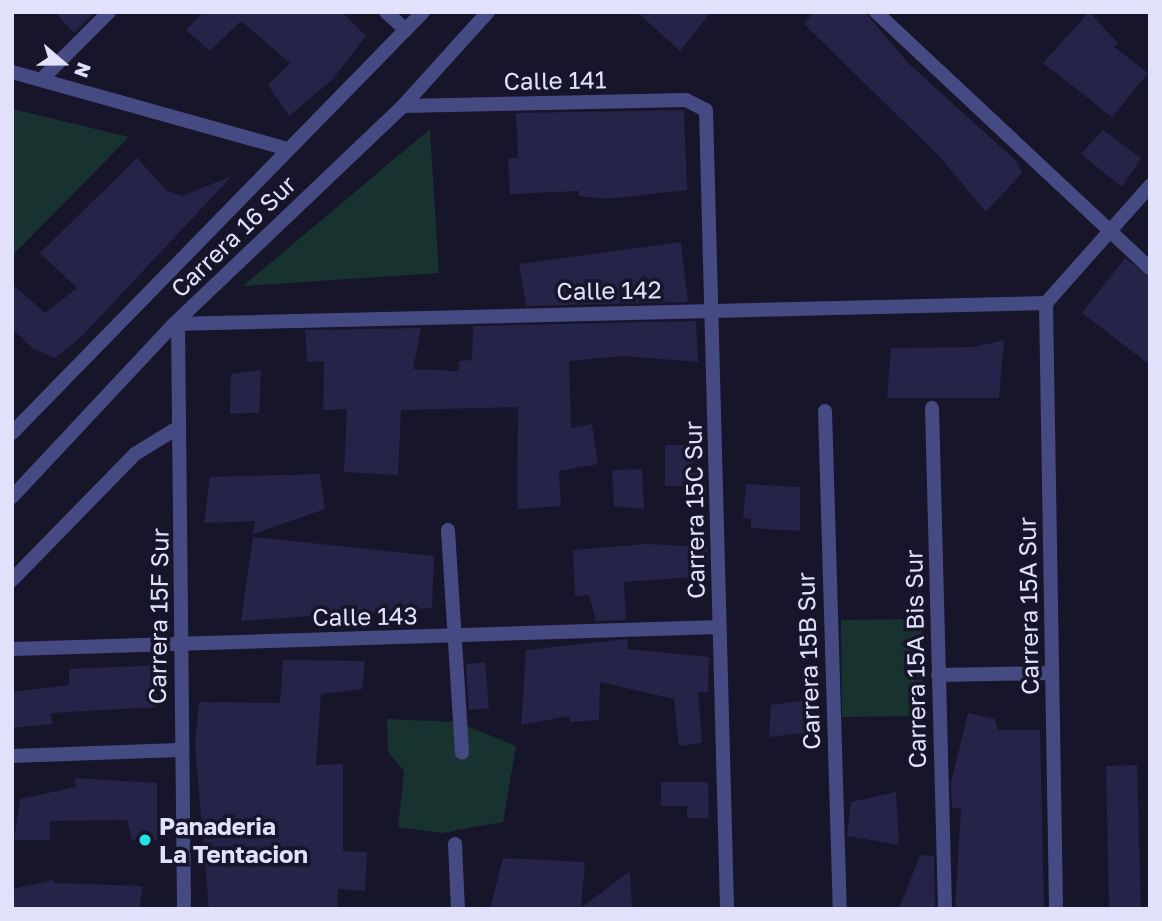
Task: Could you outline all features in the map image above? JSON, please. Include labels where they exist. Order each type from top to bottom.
[{"type":"street","points":[[41,80],[109,12]]},
{"type":"street","points":[[386,12],[406,30]]},
{"type":"street","name":"Carrera 16 Sur","points":[[13,432],[424,12]]},
{"type":"street","name":"Carrera 16 Sur","points":[[12,497],[176,324],[403,106],[488,12]]},
{"type":"street","points":[[876,12],[1110,235],[1150,268]]},
{"type":"street","points":[[12,72],[287,149]]},
{"type":"street","name":"Calle 141","points":[[403,106],[686,100],[706,110]]},
{"type":"street","name":"Carrera 15C Sur","points":[[706,110],[727,909]]},
{"type":"street","points":[[1046,303],[1110,235],[1150,186]]},
{"type":"street","name":"Calle 142","points":[[176,324],[1046,303]]},
{"type":"street","name":"Carrera 15A Sur","points":[[1046,303],[1056,909]]},
{"type":"street","name":"Carrera 15F Sur","points":[[176,324],[180,427],[179,750],[184,909]]},
{"type":"street","name":"Carrera 15A Bis Sur","points":[[932,408],[945,909]]},
{"type":"street","name":"Carrera 15B Sur","points":[[825,411],[840,909]]},
{"type":"street","points":[[12,580],[135,454],[180,427]]},
{"type":"street","points":[[448,530],[462,752]]},
{"type":"street","name":"Calle 143","points":[[12,649],[719,627]]},
{"type":"street","points":[[938,675],[1052,673]]},
{"type":"street","points":[[12,756],[179,750]]},
{"type":"street","points":[[455,844],[458,909]]},
{"type":"green space","points":[[12,109],[129,137],[12,256]]},
{"type":"green space","points":[[430,129],[439,273],[243,286]]},
{"type":"green space","points":[[922,619],[923,716],[842,717],[841,620]]},
{"type":"green space","points":[[387,719],[457,722],[516,746],[503,822],[442,833],[398,827],[404,771],[388,752]]},
{"type":"building","points":[[55,12],[95,12],[74,33]]},
{"type":"building","points":[[203,12],[342,12],[366,36],[332,80],[289,116],[268,85],[290,63],[241,21],[210,51],[186,30]]},
{"type":"building","points":[[637,12],[711,12],[680,51]]},
{"type":"building","points":[[813,12],[865,12],[908,63],[1016,161],[1022,173],[986,212],[941,158],[804,24]]},
{"type":"building","points":[[1089,12],[1118,43],[1114,47],[1148,73],[1112,117],[1043,63]]},
{"type":"building","points":[[684,110],[687,190],[607,199],[579,196],[579,191],[510,194],[508,158],[518,158],[516,113]]},
{"type":"building","points":[[1103,130],[1141,158],[1122,187],[1081,154]]},
{"type":"building","points":[[137,158],[166,190],[182,196],[232,176],[81,337],[55,358],[33,349],[12,328],[12,284],[45,313],[77,288],[40,253]]},
{"type":"building","points":[[681,242],[688,302],[526,306],[519,264]]},
{"type":"building","points":[[1125,258],[1150,277],[1150,365],[1082,313]]},
{"type":"building","points":[[696,321],[698,362],[623,356],[569,361],[571,428],[592,424],[598,464],[559,471],[561,506],[517,509],[518,407],[401,410],[398,475],[344,472],[347,409],[323,410],[324,361],[307,362],[305,330],[421,328],[413,369],[459,371],[459,361],[472,360],[473,326]]},
{"type":"building","points":[[1004,340],[999,398],[887,398],[891,348],[975,347]]},
{"type":"building","points":[[261,370],[259,413],[230,414],[231,374]]},
{"type":"building","points":[[665,445],[698,445],[698,486],[665,486]]},
{"type":"building","points":[[642,469],[644,509],[614,506],[612,470]]},
{"type":"building","points":[[320,474],[325,509],[253,534],[255,521],[204,523],[210,477]]},
{"type":"building","points":[[746,484],[800,487],[800,531],[751,528],[751,519],[743,518]]},
{"type":"building","points":[[253,537],[434,556],[432,608],[241,621]]},
{"type":"building","points":[[646,544],[708,547],[707,576],[624,582],[626,620],[596,621],[589,595],[575,596],[573,550]]},
{"type":"building","points":[[627,639],[628,649],[709,657],[708,692],[698,692],[702,743],[679,746],[674,699],[600,682],[599,720],[570,722],[569,716],[521,725],[526,650]]},
{"type":"building","points":[[283,660],[365,661],[362,689],[321,694],[316,765],[343,764],[343,851],[367,852],[365,891],[338,889],[337,909],[209,909],[195,745],[199,702],[280,703]]},
{"type":"building","points":[[485,662],[489,708],[469,710],[466,664]]},
{"type":"building","points":[[159,665],[157,707],[51,713],[52,724],[12,728],[12,692],[69,685],[69,669]]},
{"type":"building","points":[[813,699],[820,705],[820,731],[769,737],[771,705]]},
{"type":"building","points":[[968,713],[995,719],[998,730],[1040,730],[1044,909],[955,909],[961,808],[952,808],[951,783]]},
{"type":"building","points":[[1137,765],[1141,909],[1109,909],[1106,766]]},
{"type":"building","points":[[75,778],[157,783],[157,840],[132,840],[127,820],[50,821],[50,840],[14,840],[20,799],[76,787]]},
{"type":"building","points":[[661,782],[708,782],[709,818],[687,818],[687,806],[661,806]]},
{"type":"building","points":[[896,792],[899,845],[847,836],[851,802]]},
{"type":"building","points":[[920,855],[934,856],[935,909],[899,909]]},
{"type":"building","points":[[503,858],[585,862],[581,908],[630,871],[632,909],[490,909]]},
{"type":"building","points":[[54,880],[54,883],[143,886],[139,909],[12,909],[12,889]]},
{"type":"place","name":"Panaderia La Tentacion","points":[[145,840]]}]
